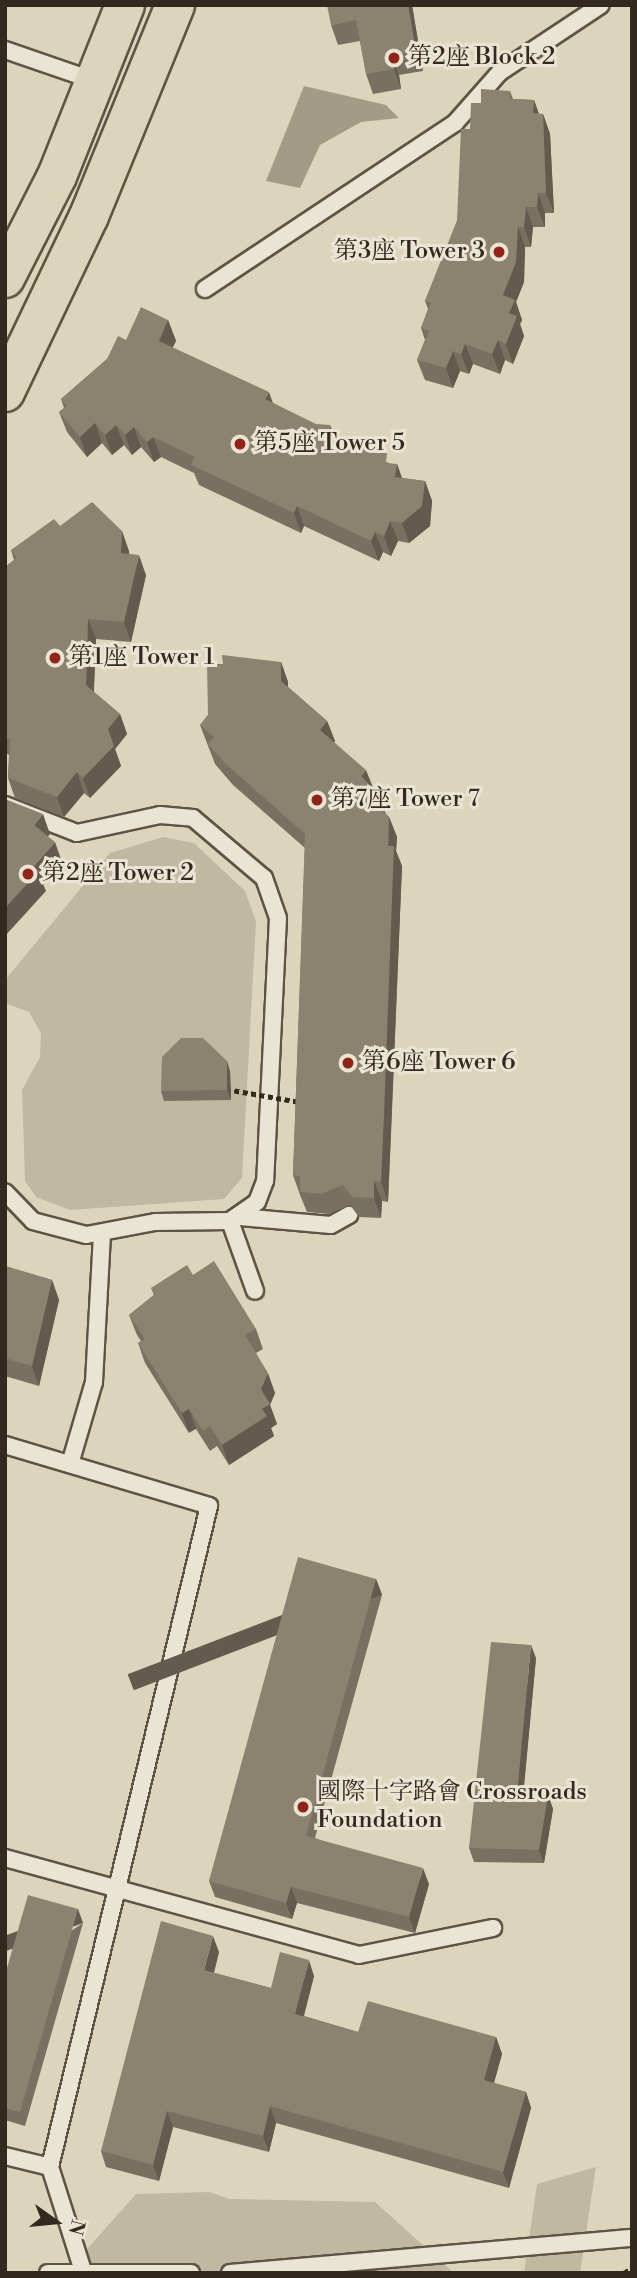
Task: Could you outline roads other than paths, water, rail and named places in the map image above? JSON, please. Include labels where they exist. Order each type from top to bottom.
[{"type":"main road","points":[[5,278],[97,82],[125,5]]},
{"type":"main road","points":[[5,392],[89,216],[175,5]]},
{"type":"lane","points":[[205,289],[455,123],[500,72],[601,5]]},
{"type":"lane","points":[[5,50],[97,82]]},
{"type":"lane","points":[[5,805],[78,833],[160,815],[193,818],[264,878],[278,918],[264,1181],[257,1202],[235,1219]]},
{"type":"lane","points":[[5,1192],[33,1221],[102,1234],[155,1222],[235,1219],[331,1225],[349,1215]]},
{"type":"lane","points":[[235,1219],[255,1290]]},
{"type":"lane","points":[[70,1464],[94,1382],[102,1234]]},
{"type":"lane","points":[[5,1445],[209,1506],[50,2167],[82,2268]]},
{"type":"lane","points":[[5,1858],[359,1955],[493,1928]]},
{"type":"lane","points":[[5,2156],[50,2167]]},
{"type":"lane","points":[[230,2273],[632,2238]]},
{"type":"lane","points":[[48,2273],[82,2268],[191,2273]]},
{"type":"place","name":"第2座 Block 2","points":[[394,58]]},
{"type":"place","name":"第3座 Tower 3","points":[[499,252]]},
{"type":"place","name":"第5座 Tower 5","points":[[240,444]]},
{"type":"place","name":"第1座 Tower 1","points":[[55,658]]},
{"type":"place","name":"第7座 Tower 7","points":[[317,800]]},
{"type":"place","name":"第2座 Tower 2","points":[[28,874]]},
{"type":"place","name":"第6座 Tower 6","points":[[348,1063]]},
{"type":"place","name":"國際十字路會 Crossroads Foundation","points":[[303,1807]]}]
